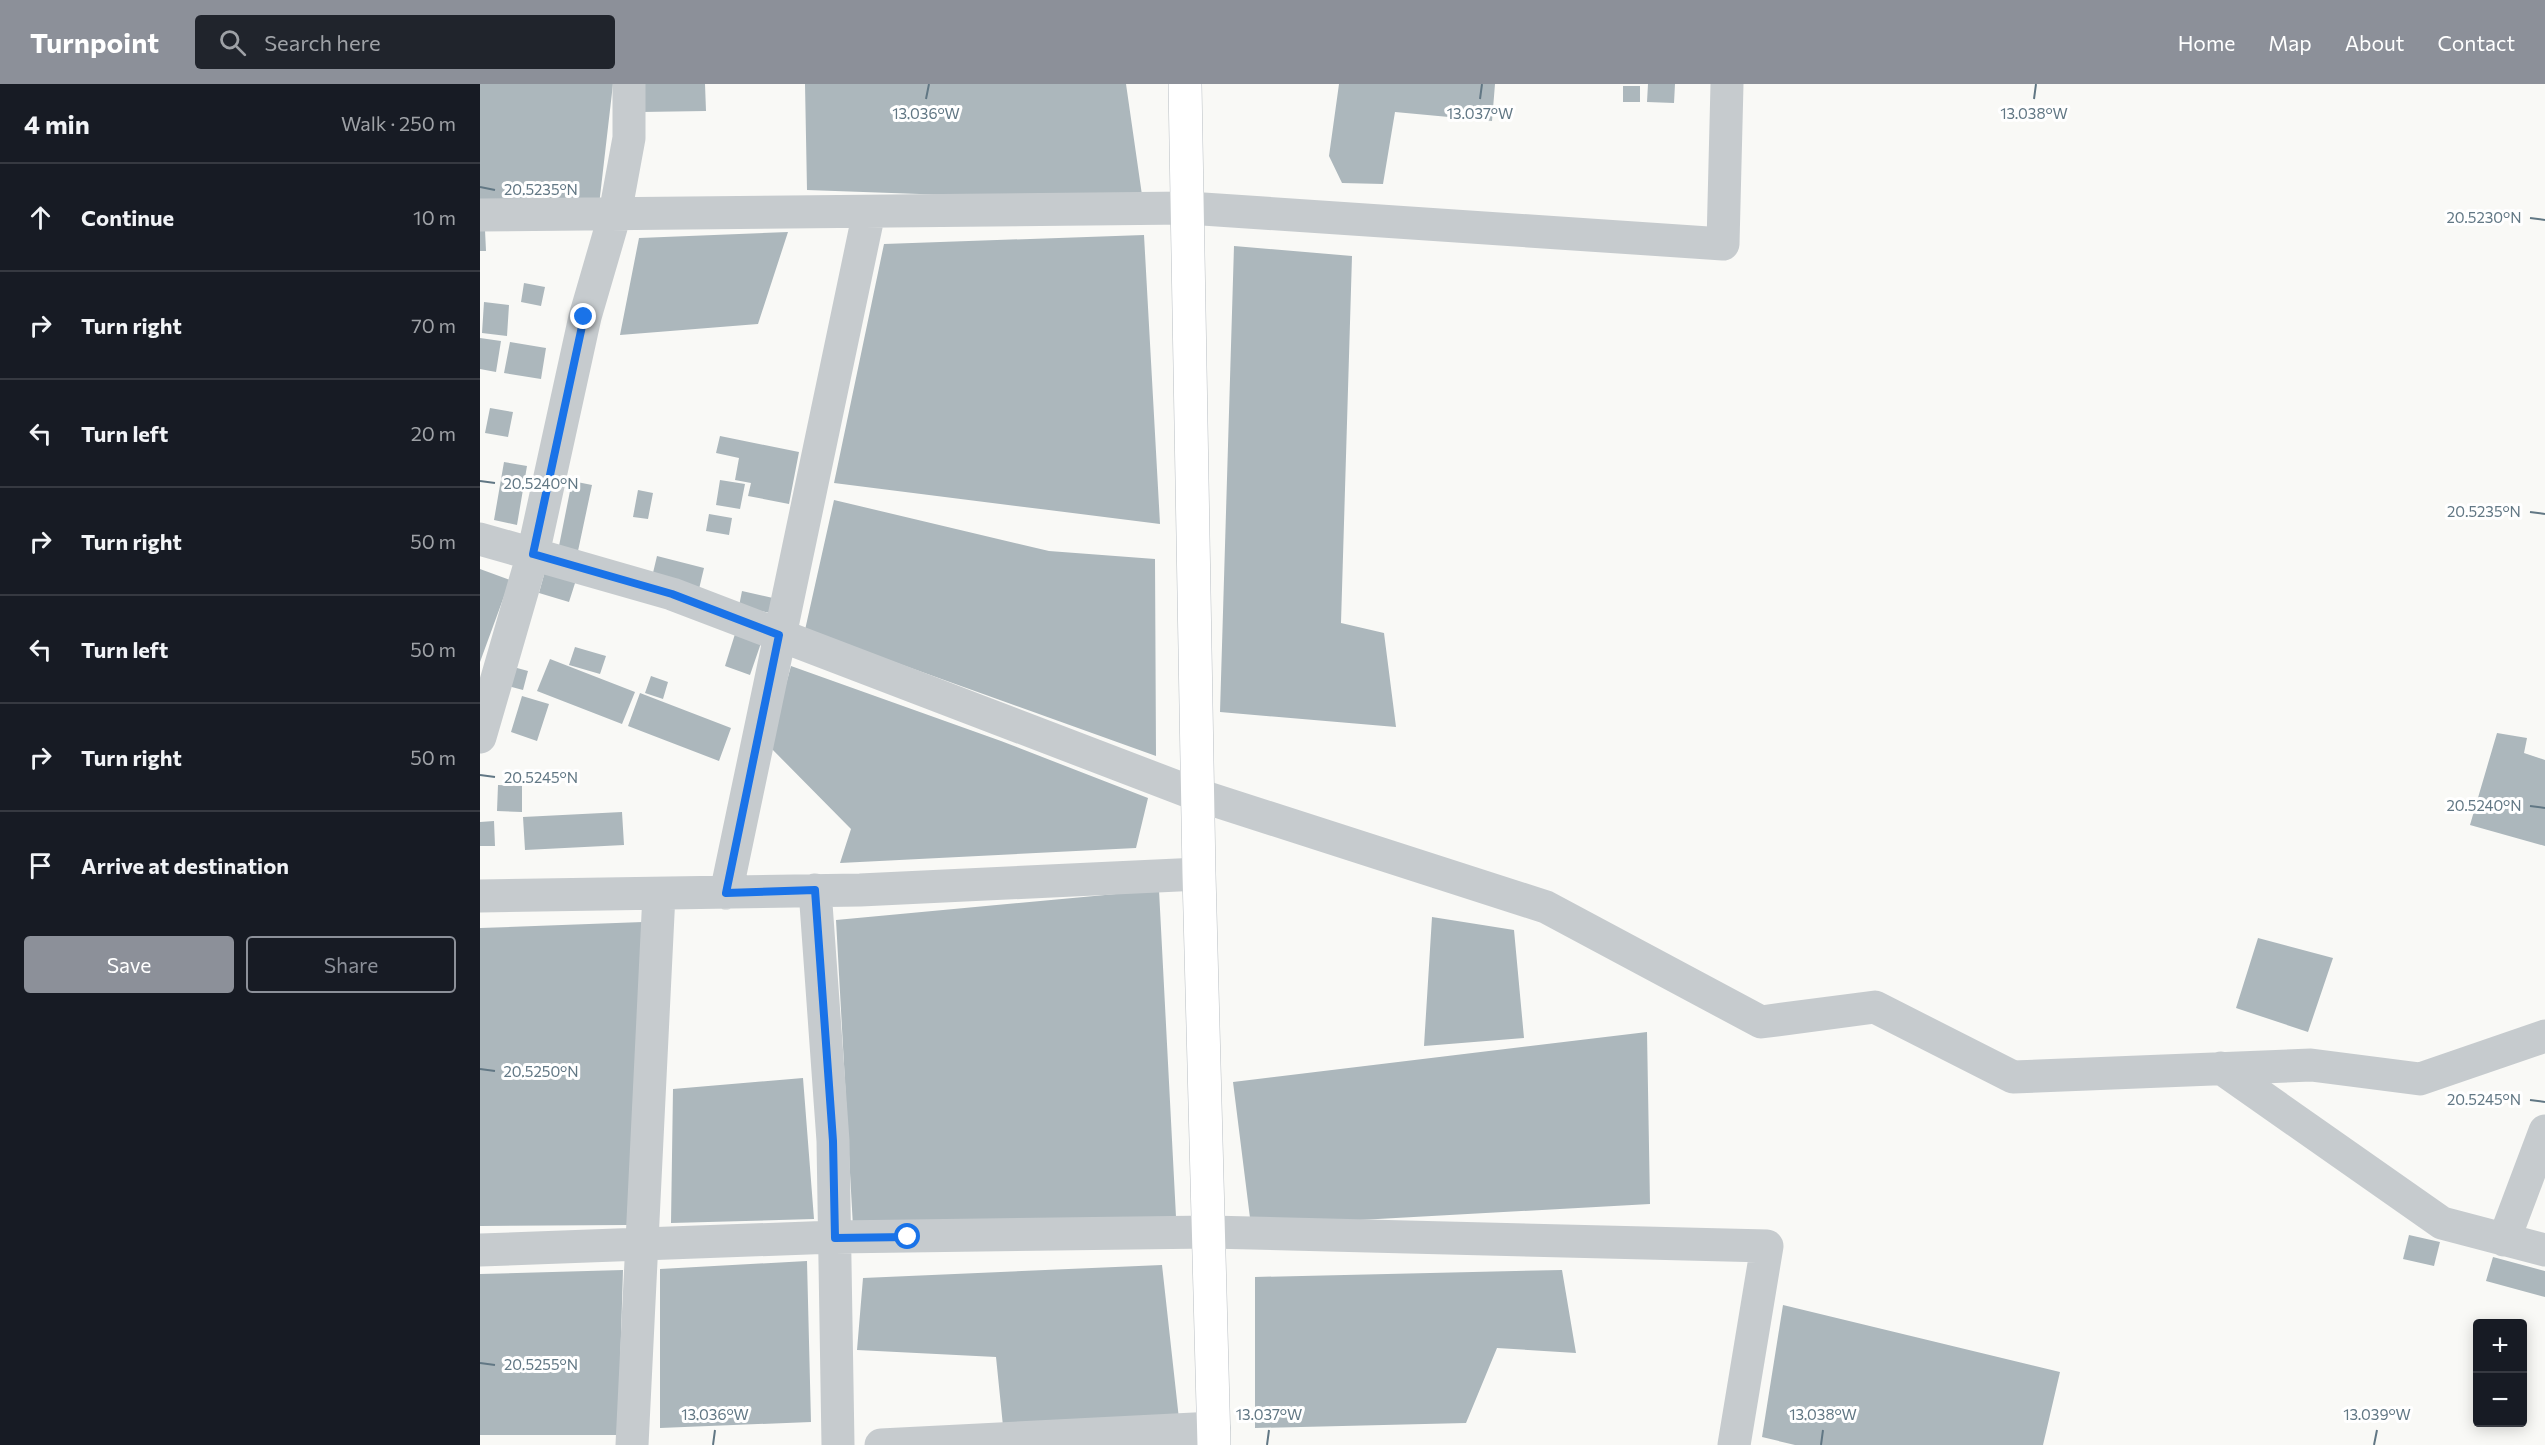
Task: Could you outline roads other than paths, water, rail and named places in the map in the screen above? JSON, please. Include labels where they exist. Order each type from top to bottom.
[{"type":"street","points":[[480,737],[533,554],[584,317],[615,214],[629,138],[629,84]]},
{"type":"street","points":[[881,1445],[1214,1437],[1199,874],[1185,84]]},
{"type":"street","points":[[480,214],[1188,208],[1724,244],[1727,84]]},
{"type":"street","points":[[726,893],[869,212]]},
{"type":"street","points":[[480,539],[672,594],[1198,795],[1546,907],[1761,1022],[1875,1007],[2013,1077],[2311,1065],[2420,1079],[2545,1036]]},
{"type":"street","points":[[480,896],[726,893],[1199,874]]},
{"type":"street","points":[[815,890],[833,1141],[838,1445]]},
{"type":"street","points":[[632,1445],[644,1244],[659,894]]},
{"type":"street","points":[[2222,1068],[2442,1223],[2545,1250]]},
{"type":"street","points":[[2504,1240],[2545,1131]]},
{"type":"street","points":[[480,1250],[835,1238],[1210,1232],[1767,1246],[1734,1445]]}]
